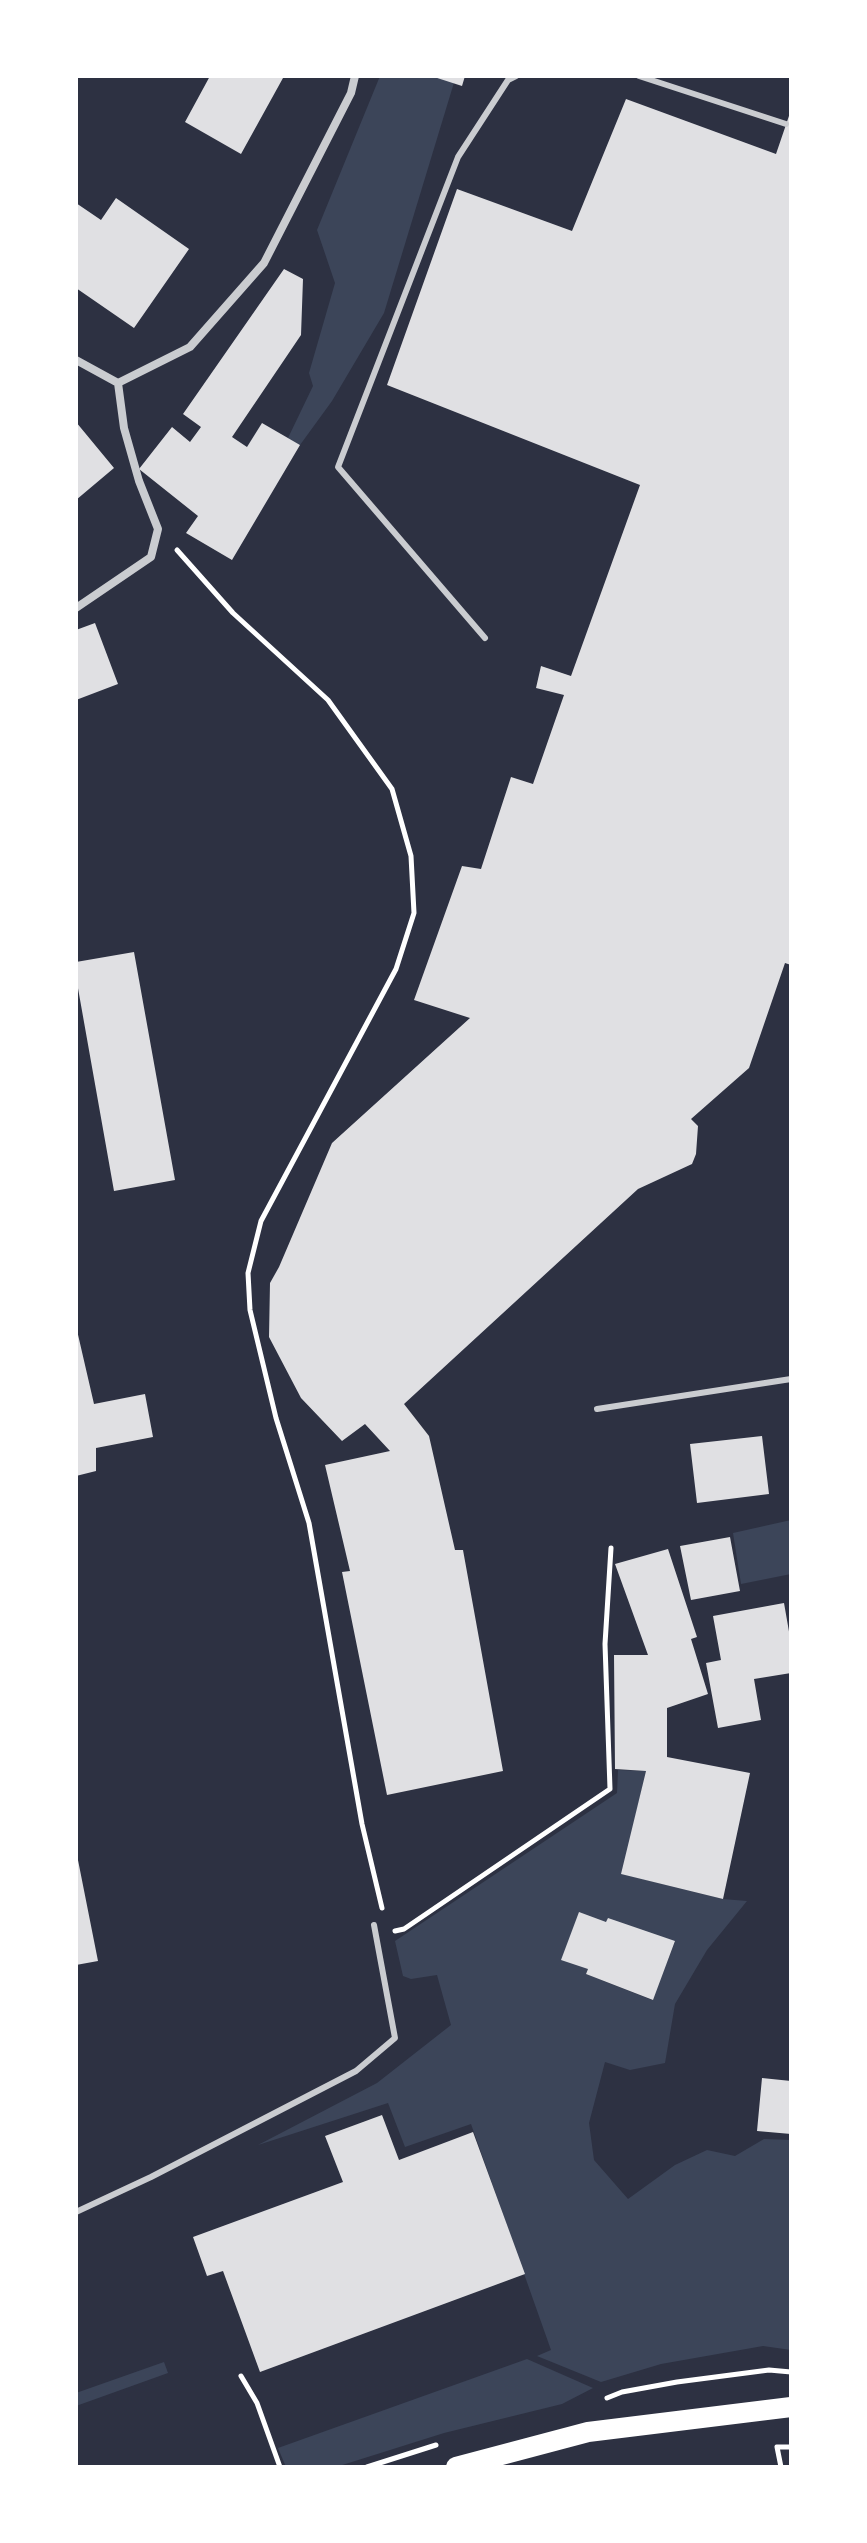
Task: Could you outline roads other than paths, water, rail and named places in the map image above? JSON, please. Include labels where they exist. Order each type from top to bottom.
[{"type":"main road","points":[[456,2467],[588,2432],[791,2407]]},
{"type":"street","points":[[118,383],[190,347],[264,263],[351,93],[355,76]]},
{"type":"street","points":[[76,360],[118,383]]},
{"type":"street","points":[[76,608],[151,557],[158,529],[139,481],[124,428],[118,383]]},
{"type":"lane","points":[[485,638],[338,467],[458,157],[508,80],[516,76]]},
{"type":"lane","points":[[639,76],[786,124]]},
{"type":"lane","points":[[597,1409],[791,1379]]},
{"type":"lane","points":[[76,2212],[151,2177],[356,2071],[395,2038],[374,1925]]}]
